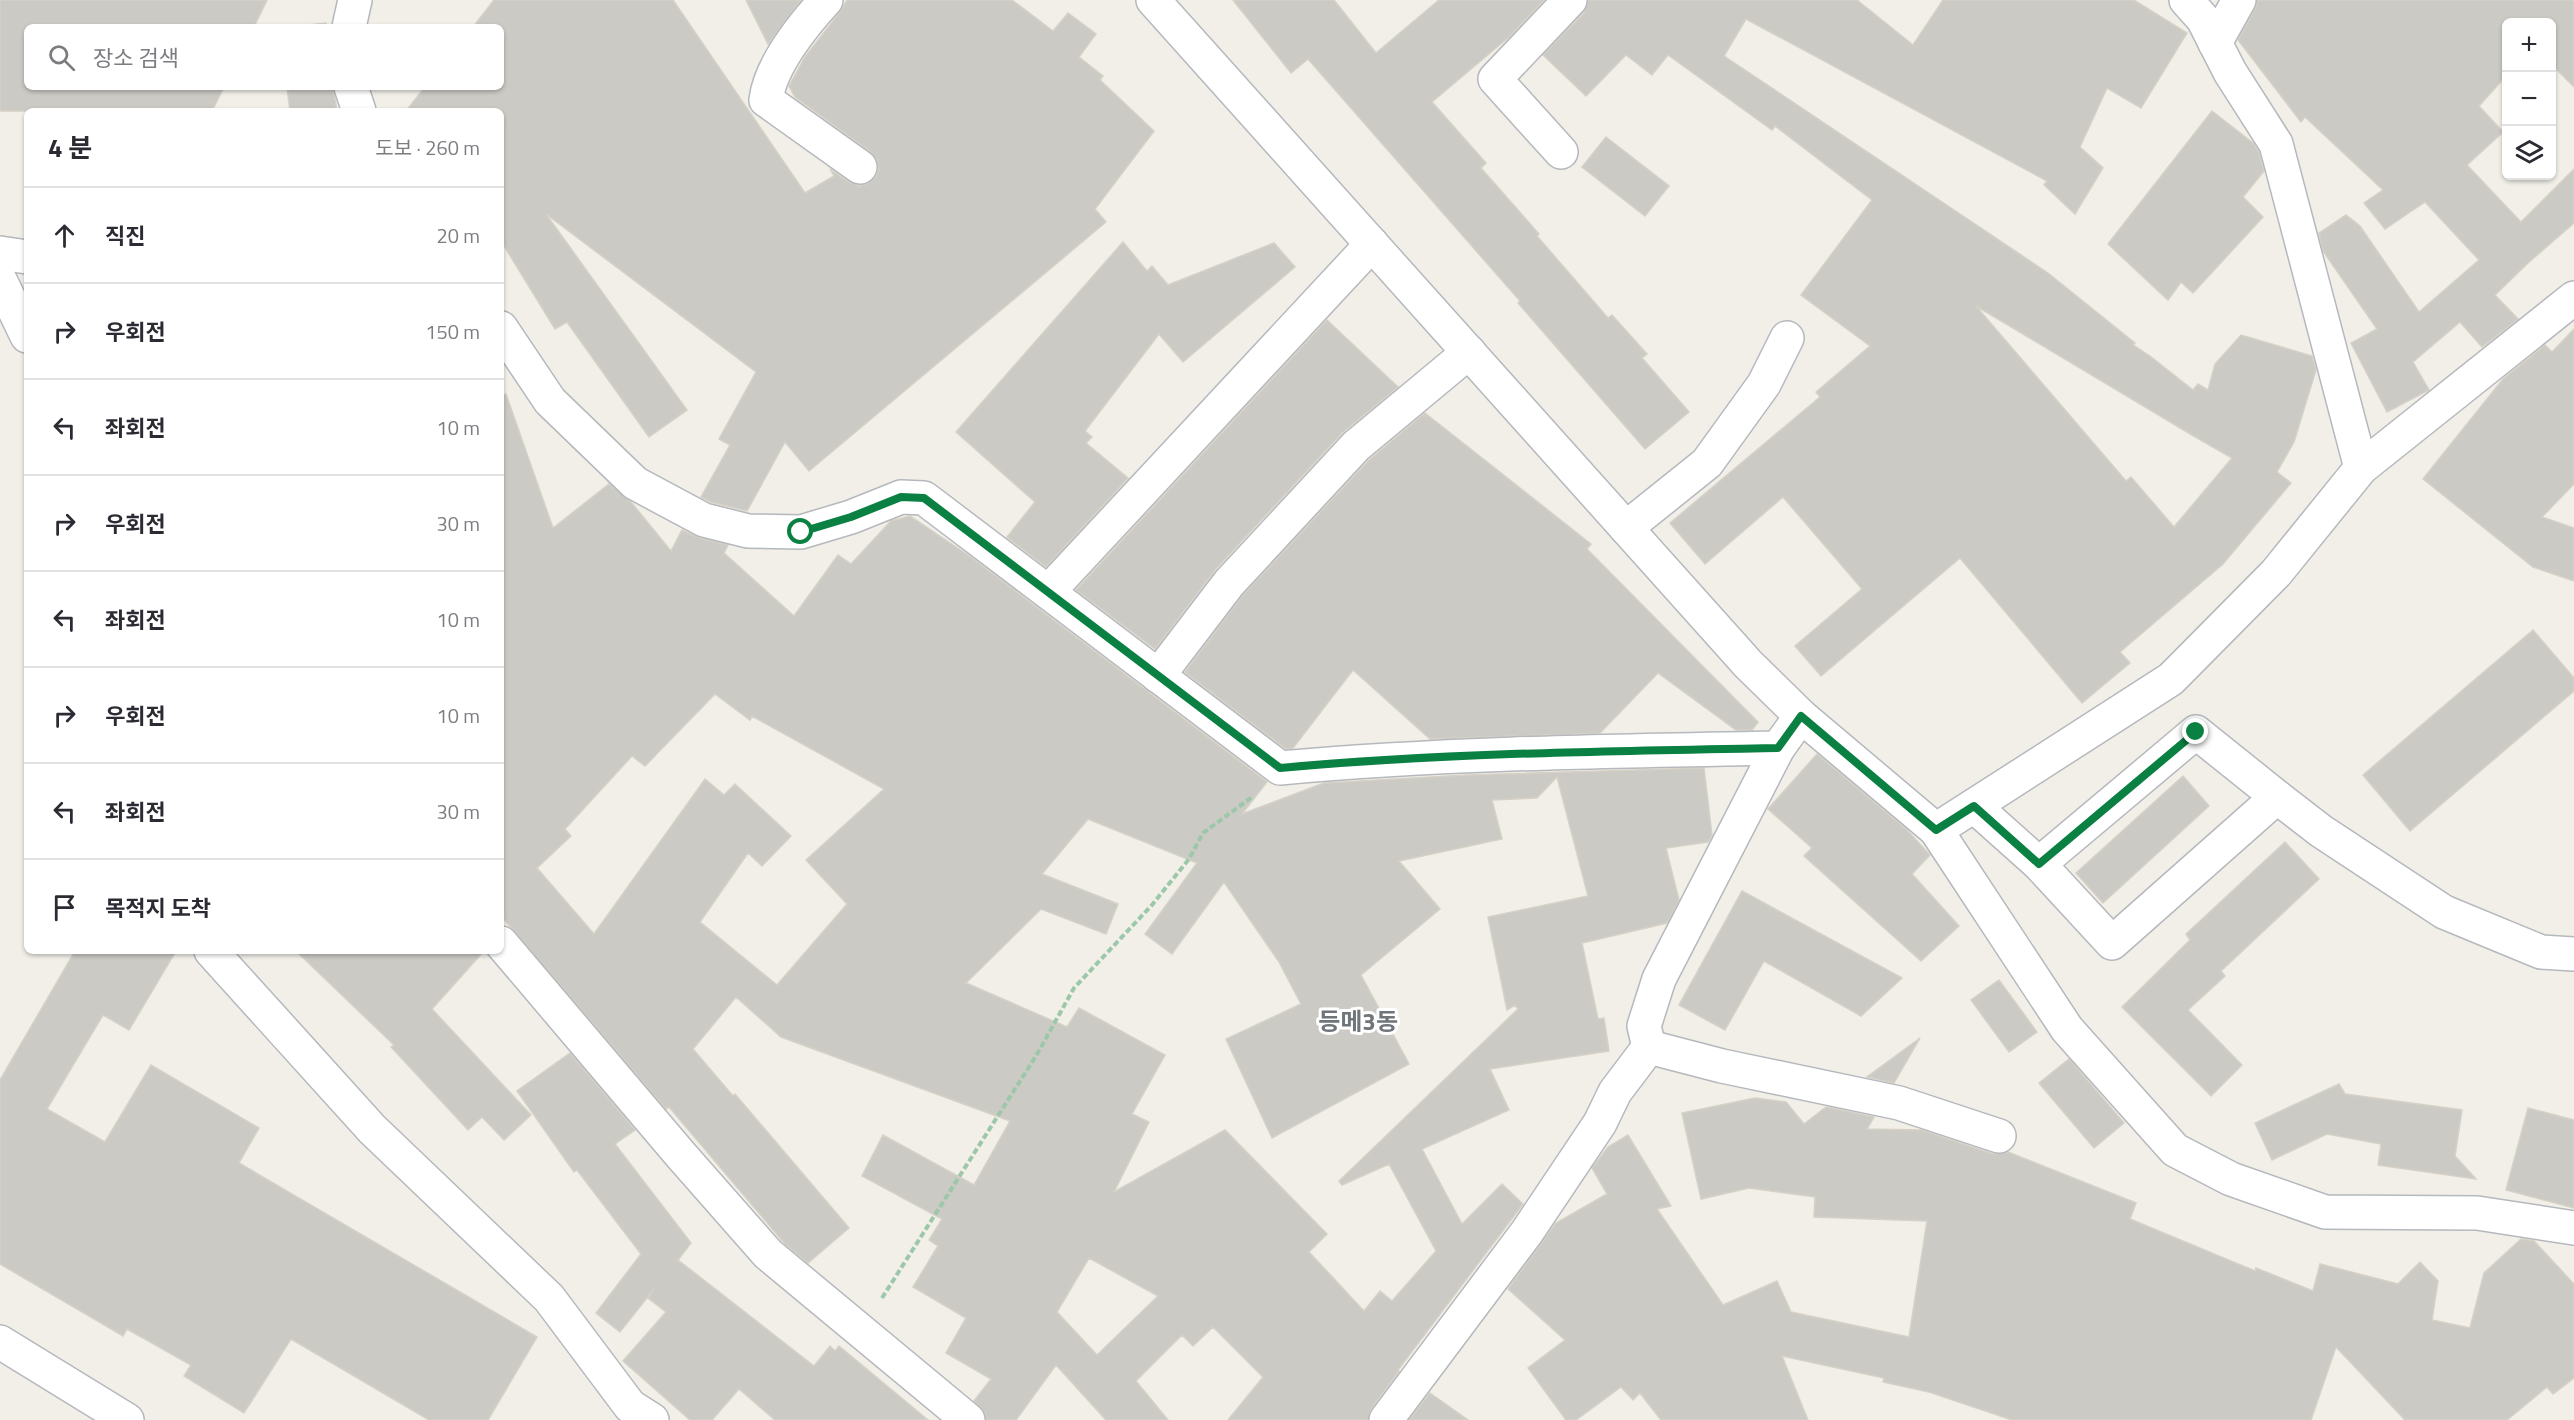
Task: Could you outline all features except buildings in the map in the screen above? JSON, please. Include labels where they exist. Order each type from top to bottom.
[{"type":"street","points":[[350,24],[355,0]]},
{"type":"street","points":[[826,0],[805,23],[768,84],[766,100],[860,167]]},
{"type":"street","points":[[1562,152],[1495,80],[1570,0]]},
{"type":"street","points":[[2186,0],[2203,19],[2230,72],[2276,144],[2361,468]]},
{"type":"street","points":[[2215,43],[2239,0]]},
{"type":"street","points":[[1156,1],[1748,664],[1801,716],[1936,830],[2067,1029],[2175,1150],[2231,1179],[2325,1212],[2477,1213],[2574,1228]]},
{"type":"street","points":[[352,90],[357,108]]},
{"type":"street","points":[[1048,592],[1372,244]]},
{"type":"street","points":[[0,253],[24,257]]},
{"type":"street","points":[[0,280],[24,330]]},
{"type":"street","points":[[1936,830],[2171,680],[2276,573],[2361,468],[2574,298]]},
{"type":"street","points":[[1626,528],[1707,463],[1764,384],[1787,338]]},
{"type":"street","points":[[505,342],[550,401],[635,483],[704,520],[748,531],[801,532],[851,517],[901,497],[924,498],[1280,768],[1345,762],[1653,750],[1778,748]]},
{"type":"street","points":[[1158,676],[1229,583],[1356,446],[1468,352]]},
{"type":"street","points":[[1649,1047],[1644,1026],[1659,979],[1778,748],[1801,716]]},
{"type":"street","points":[[2039,864],[2196,732],[2321,831],[2444,912],[2541,952],[2574,954]]},
{"type":"street","points":[[1974,806],[2039,864],[2112,943],[2277,797]]},
{"type":"street","points":[[504,947],[768,1254],[968,1420]]},
{"type":"street","points":[[214,954],[372,1129],[549,1298],[630,1406],[652,1420]]},
{"type":"street","points":[[1649,1047],[1722,1066],[1899,1102],[1999,1136]]},
{"type":"street","points":[[1386,1420],[1527,1232],[1600,1123],[1615,1092],[1649,1047]]},
{"type":"street","points":[[0,1342],[127,1420]]},
{"type":"path","points":[[860,1332],[1036,1056],[1074,988],[1152,905],[1190,859],[1203,833],[1262,790],[1280,768]]},
{"type":"district","name":"등메3동","points":[[1358,1021]]},
{"type":"route","points":[[801,532],[851,517],[901,497],[924,498],[1280,768],[1345,762],[1653,750],[1778,748],[1801,716],[1936,830],[1974,806],[2039,864],[2196,732]]}]
